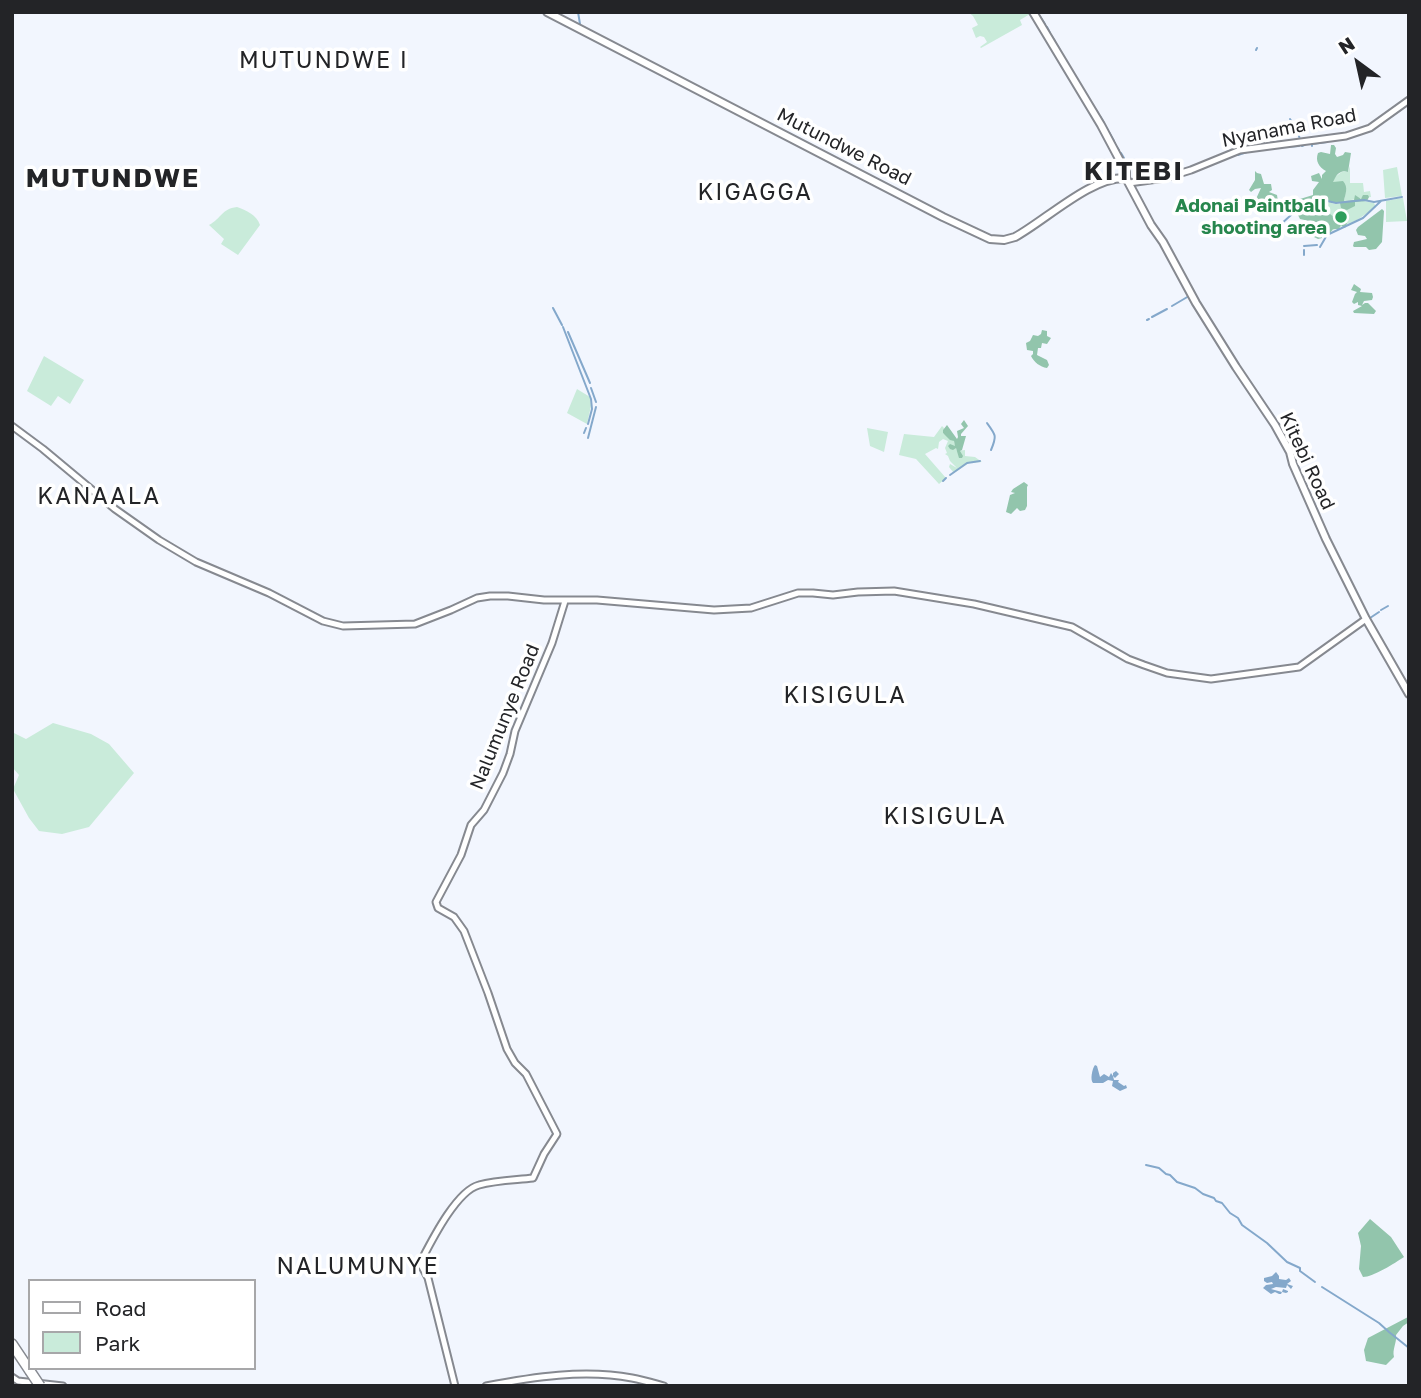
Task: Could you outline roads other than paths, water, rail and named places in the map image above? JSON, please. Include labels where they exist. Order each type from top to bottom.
[{"type":"highway","points":[[12,1344],[34,1386]]},
{"type":"highway","points":[[12,1352],[40,1386]]},
{"type":"main road","name":"Mutundwe Road","points":[[547,12],[990,239],[1004,240],[1015,237],[1087,190],[1110,180],[1128,180]]},
{"type":"main road","name":"Kitebi Road","points":[[1033,12],[1107,135],[1151,225],[1196,303],[1278,430],[1290,452],[1326,539],[1366,619],[1409,694]]},
{"type":"street","name":"Nyanama Road","points":[[1128,180],[1164,178],[1240,150],[1349,135],[1370,128],[1409,100]]},
{"type":"street","points":[[12,426],[115,509],[196,562],[269,593],[328,623],[349,626],[415,624],[479,597],[597,600],[714,610],[751,608],[798,593],[833,596],[858,592],[905,593],[974,604],[1072,627],[1144,666],[1167,673],[1211,679],[1299,667],[1366,619]]},
{"type":"street","name":"Nalumunye Road","points":[[455,1386],[428,1279],[421,1262],[454,1205],[465,1193],[477,1185],[533,1178],[557,1134],[526,1074],[515,1063],[507,1049],[464,931],[457,920],[438,908],[436,902],[464,848],[471,825],[484,810],[503,772],[515,731],[552,643],[565,601]]},
{"type":"street","points":[[486,1386],[587,1374],[632,1378],[664,1386]]},
{"type":"street","points":[[12,1377],[18,1381],[63,1386]]},
{"type":"water","points":[[1095,1065],[1100,1077],[1104,1074],[1109,1077],[1111,1073],[1114,1080],[1119,1080],[1118,1082],[1127,1088],[1120,1091],[1112,1086],[1113,1081],[1108,1080],[1093,1083]]},
{"type":"water","points":[[1276,1272],[1279,1279],[1289,1278],[1291,1281],[1287,1284],[1293,1286],[1291,1289],[1287,1285],[1286,1288],[1276,1287],[1271,1289],[1282,1292],[1281,1294],[1271,1294],[1263,1288],[1273,1284],[1264,1281],[1264,1278]]},
{"type":"waterway","points":[[578,12],[580,24]]},
{"type":"waterway","points":[[1037,12],[1045,24]]},
{"type":"waterway","points":[[1047,27],[1050,33]]},
{"type":"waterway","points":[[1051,35],[1055,41]]},
{"type":"waterway","points":[[1057,45],[1060,50]]},
{"type":"waterway","points":[[1067,74],[1075,88]]},
{"type":"waterway","points":[[1074,75],[1079,83]]},
{"type":"waterway","points":[[1092,104],[1098,113]]},
{"type":"waterway","points":[[1100,116],[1104,123]]},
{"type":"waterway","points":[[1290,119],[1300,140]]},
{"type":"waterway","points":[[1105,126],[1108,130]]},
{"type":"waterway","points":[[1109,132],[1114,141]]},
{"type":"waterway","points":[[1250,146],[1262,144],[1259,138]]},
{"type":"waterway","points":[[1312,146],[1327,142]]},
{"type":"waterway","points":[[1116,146],[1119,150]]},
{"type":"waterway","points":[[1285,147],[1299,146]]},
{"type":"waterway","points":[[1238,155],[1250,151]]},
{"type":"waterway","points":[[1121,153],[1124,158]]},
{"type":"waterway","points":[[1212,159],[1223,154]]},
{"type":"waterway","points":[[1125,160],[1126,164]]},
{"type":"waterway","points":[[1192,167],[1207,161]]},
{"type":"waterway","points":[[1120,168],[1121,173]]},
{"type":"waterway","points":[[1280,225],[1313,199],[1336,203],[1364,200],[1374,202],[1402,197]]},
{"type":"waterway","points":[[1320,247],[1327,235],[1363,218],[1381,201]]},
{"type":"waterway","points":[[1304,246],[1317,245]]},
{"type":"waterway","points":[[1304,250],[1304,255]]},
{"type":"waterway","points":[[1172,306],[1189,296]]},
{"type":"waterway","points":[[1201,305],[1208,316]]},
{"type":"waterway","points":[[553,308],[562,325]]},
{"type":"waterway","points":[[1152,317],[1167,309]]},
{"type":"waterway","points":[[1209,318],[1212,322]]},
{"type":"waterway","points":[[563,327],[591,399],[592,409],[588,424]]},
{"type":"waterway","points":[[1215,328],[1226,345]]},
{"type":"waterway","points":[[568,332],[590,383]]},
{"type":"waterway","points":[[591,388],[596,402]]},
{"type":"waterway","points":[[1260,398],[1270,411]]},
{"type":"waterway","points":[[588,438],[596,407]]},
{"type":"waterway","points":[[987,423],[995,436],[991,450]]},
{"type":"waterway","points":[[584,433],[586,428]]},
{"type":"waterway","points":[[950,475],[967,463],[980,461]]},
{"type":"waterway","points":[[943,481],[946,478]]},
{"type":"waterway","points":[[1381,610],[1388,606]]},
{"type":"waterway","points":[[1370,618],[1379,612]]},
{"type":"waterway","points":[[1146,1165],[1159,1168],[1177,1182],[1195,1188],[1222,1203],[1242,1225],[1315,1282]]},
{"type":"waterway","points":[[1322,1287],[1379,1323],[1409,1348]]},
{"type":"place","name":"Adonai Paintball shooting area","points":[[1341,217]]},
{"type":"district","name":"MUTUNDWE I","points":[[324,61]]},
{"type":"district","name":"KITEBI","points":[[1134,172]]},
{"type":"district","name":"MUTUNDWE","points":[[113,179]]},
{"type":"district","name":"KIGAGGA","points":[[755,193]]},
{"type":"district","name":"KANAALA","points":[[99,497]]},
{"type":"district","name":"KISIGULA","points":[[845,696]]},
{"type":"district","name":"KISIGULA","points":[[945,817]]},
{"type":"district","name":"NALUMUNYE","points":[[358,1267]]}]
